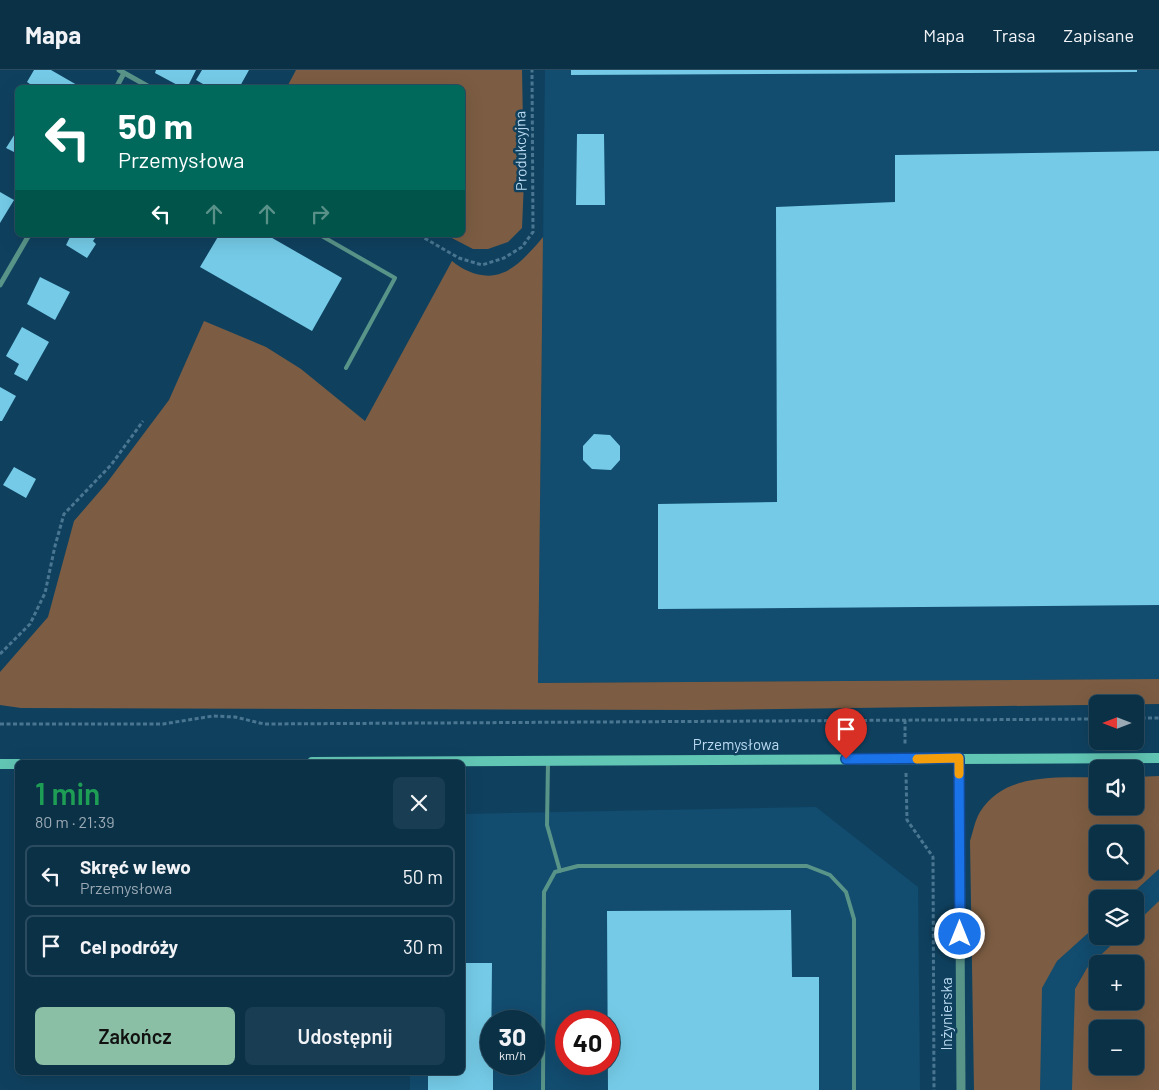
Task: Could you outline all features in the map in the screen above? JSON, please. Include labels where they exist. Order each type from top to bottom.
[{"type":"main road","name":"Przemysłowa","points":[[465,761],[1159,758]]},
{"type":"main road","points":[[0,764],[15,764]]},
{"type":"street","points":[[117,85],[122,71],[147,85]]},
{"type":"street","points":[[0,286],[29,237]]},
{"type":"street","name":"Inżynierska","points":[[959,758],[961,1090]]},
{"type":"lane","points":[[323,237],[395,278],[346,368]]},
{"type":"lane","points":[[548,761],[547,825],[560,871]]},
{"type":"lane","points":[[544,1090],[544,892],[555,872],[578,866],[807,866],[830,875],[846,892],[854,919],[854,1090]]},
{"type":"path","name":"Produkcyjna","points":[[422,237],[459,258],[482,265],[504,258],[522,247],[533,232],[532,70]]},
{"type":"path","points":[[0,654],[30,624],[45,593],[64,514],[111,465],[143,421]]},
{"type":"path","points":[[0,724],[163,724],[212,716],[235,717],[264,724],[1089,719]]},
{"type":"path","points":[[1144,718],[1159,718]]},
{"type":"path","points":[[905,720],[907,820],[933,857],[934,1090]]},
{"type":"shaded area","points":[[296,70],[522,70],[524,181],[522,228],[508,242],[488,249],[473,249],[450,237],[465,237],[465,85],[288,85]]},
{"type":"shaded area","points":[[545,70],[1159,70],[1159,679],[538,683]]},
{"type":"shaded area","points":[[543,237],[538,683],[1159,679],[1159,704],[1144,704],[1144,695],[1089,695],[1089,705],[702,710],[21,708],[0,705],[0,672],[48,617],[74,521],[106,484],[169,400],[204,321],[266,347],[301,369],[365,421],[452,261],[476,274],[489,276],[508,271],[530,252]]},
{"type":"shaded area","points":[[1159,776],[1159,869],[1136,890],[1089,890],[1089,932],[1057,961],[1042,988],[1040,1090],[974,1090],[970,841],[978,815],[990,799],[1003,790],[1017,784],[1049,778],[1089,777],[1089,815],[1144,815],[1144,777]]},
{"type":"shaded area","points":[[816,807],[918,887],[920,1090],[410,1090],[410,1075],[465,1075],[465,814]]},
{"type":"shaded area","points":[[1144,812],[1159,812],[1159,1090],[1003,1090],[1083,813],[1089,813],[1089,815],[1144,815]]},
{"type":"shaded area","points":[[1159,901],[1159,1090],[1072,1090],[1075,989],[1087,968],[1089,966],[1089,1010],[1144,1010],[1144,955],[1101,955],[1111,945],[1144,945],[1144,915]]},
{"type":"building","points":[[34,70],[51,70],[77,85],[32,85],[27,82]]},
{"type":"building","points":[[156,70],[196,70],[188,85],[177,85],[155,73]]},
{"type":"building","points":[[202,70],[249,70],[241,85],[205,85],[196,80]]},
{"type":"building","points":[[571,70],[1137,70],[1137,72],[571,75]]},
{"type":"building","points":[[15,134],[15,152],[6,148]]},
{"type":"building","points":[[577,134],[604,134],[605,205],[576,205]]},
{"type":"building","points":[[1159,151],[1159,605],[658,609],[658,504],[777,502],[776,207],[895,202],[895,155]]},
{"type":"building","points":[[0,192],[14,200],[0,223]]},
{"type":"building","points":[[70,237],[96,237],[93,241],[96,244],[87,258],[66,245]]},
{"type":"building","points":[[218,237],[270,237],[342,278],[312,331],[200,267]]},
{"type":"building","points":[[40,277],[70,292],[55,320],[27,304]]},
{"type":"building","points":[[22,327],[49,342],[27,381],[14,374],[19,364],[6,356]]},
{"type":"building","points":[[0,387],[16,396],[2,421],[0,421]]},
{"type":"building","points":[[594,434],[610,435],[620,446],[620,460],[611,470],[592,469],[583,460],[583,446]]},
{"type":"building","points":[[14,467],[36,479],[26,498],[3,485]]},
{"type":"building","points":[[791,910],[792,977],[819,977],[819,1090],[608,1090],[608,1075],[620,1075],[620,1010],[608,1010],[607,911]]},
{"type":"building","points":[[465,963],[492,963],[492,1010],[480,1010],[480,1075],[493,1075],[493,1090],[428,1090],[428,1075],[465,1075]]},
{"type":"slow traffic","points":[[917,759],[959,758],[959,774]]},
{"type":"route","points":[[846,759],[959,758],[960,934]]}]
